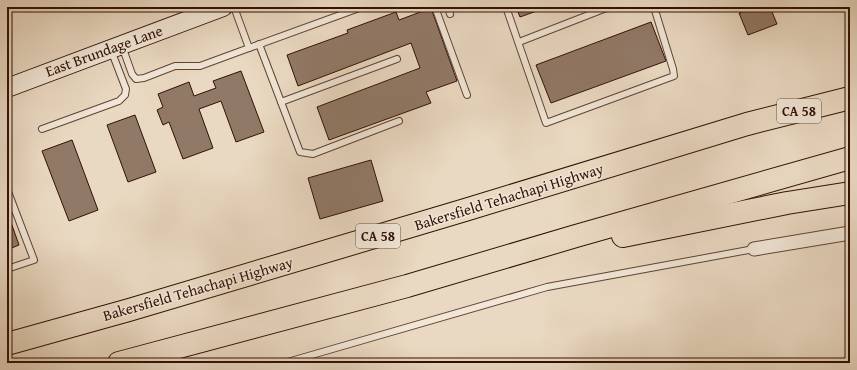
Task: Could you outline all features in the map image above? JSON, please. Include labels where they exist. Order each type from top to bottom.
[{"type":"highway","points":[[747,124],[794,102],[850,82]]},
{"type":"highway","name":"Bakersfield Tehachapi Highway","points":[[7,344],[129,310],[747,124],[850,98]]},
{"type":"highway","points":[[119,363],[407,286],[541,246],[850,158]]},
{"type":"highway","points":[[541,246],[590,243],[787,203],[850,193]]},
{"type":"main road","name":"East Brundage Lane","points":[[7,88],[223,7]]},
{"type":"street","points":[[754,250],[850,233]]},
{"type":"lane","points":[[234,7],[249,48]]},
{"type":"lane","points":[[116,47],[132,74],[136,79],[140,80],[175,66],[200,66],[362,7]]},
{"type":"lane","points":[[435,7],[467,95]]},
{"type":"lane","points":[[448,7],[450,14]]},
{"type":"lane","points":[[506,7],[546,123],[674,76],[654,7]]},
{"type":"lane","points":[[519,42],[609,7]]},
{"type":"lane","points":[[259,44],[300,152],[313,154],[399,121]]},
{"type":"lane","points":[[42,129],[119,101],[125,95],[126,89],[116,47]]},
{"type":"lane","points":[[281,102],[396,59]]},
{"type":"lane","points":[[7,189],[34,260],[7,269]]},
{"type":"lane","points":[[284,363],[547,287],[754,250]]},
{"type":"building","points":[[516,7],[545,7],[545,8],[520,17]]},
{"type":"building","points":[[739,7],[770,7],[777,24],[748,35],[739,13],[741,13]]},
{"type":"building","points":[[431,8],[457,81],[426,92],[431,103],[329,140],[317,107],[420,68],[411,43],[298,86],[287,55],[348,33],[347,30],[396,12],[399,20]]},
{"type":"building","points":[[651,22],[666,61],[551,103],[536,65]]},
{"type":"building","points":[[241,71],[264,132],[236,142],[221,101],[199,109],[213,148],[183,159],[169,122],[163,125],[157,110],[163,107],[158,94],[189,82],[194,96],[216,88],[213,81]]},
{"type":"building","points":[[135,115],[156,172],[128,182],[107,125]]},
{"type":"building","points":[[72,140],[98,210],[69,221],[42,151]]},
{"type":"building","points":[[371,160],[383,201],[320,219],[308,178]]},
{"type":"building","points":[[8,214],[19,245],[7,250],[7,215]]}]
